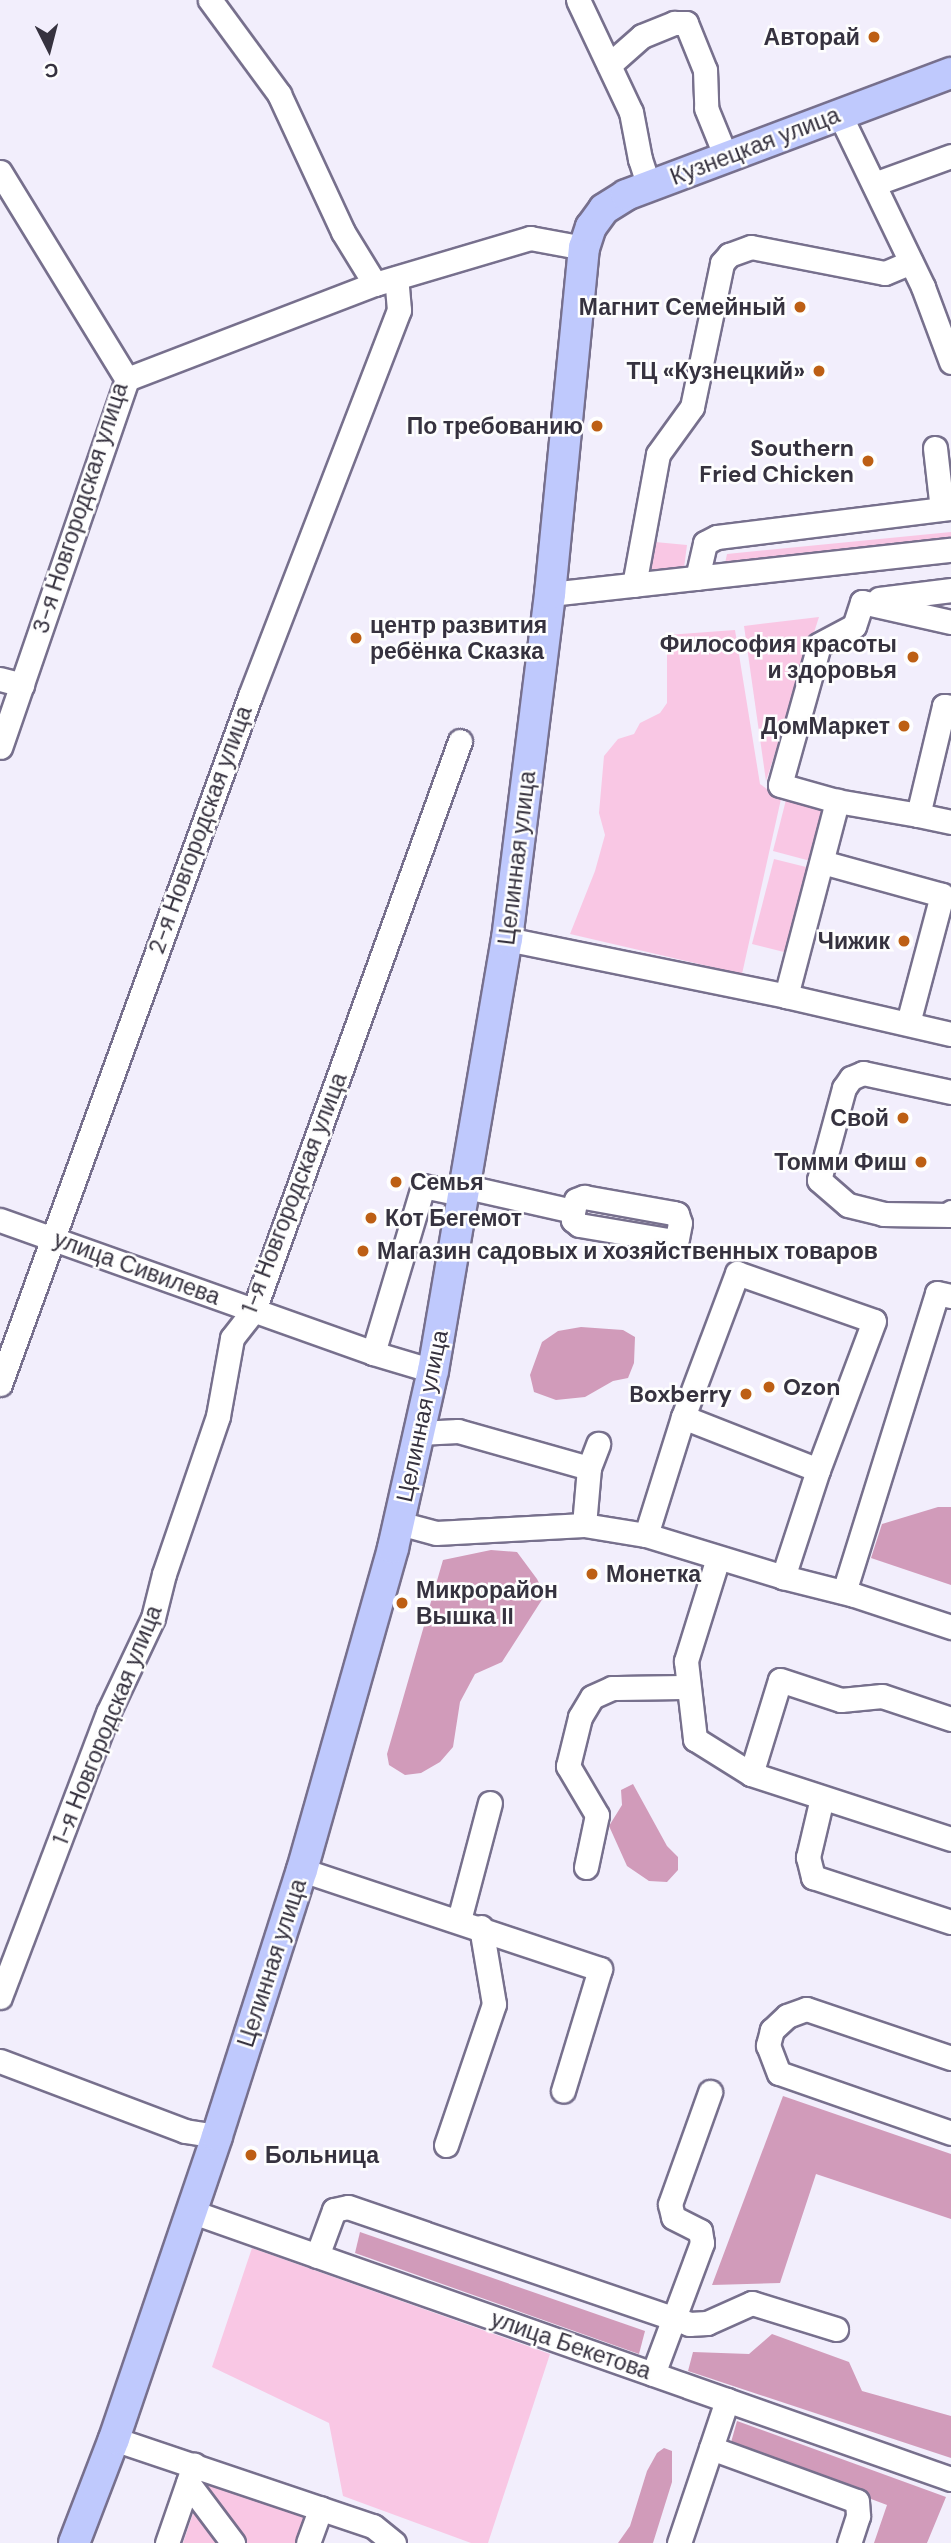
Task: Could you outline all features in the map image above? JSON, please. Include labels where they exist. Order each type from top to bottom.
[{"type":"main road","name":"Кузнецкая улица","points":[[584,248],[592,227],[604,209],[626,195],[951,74]]},
{"type":"main road","name":"Целинная улица","points":[[74,2543],[114,2439],[217,2136],[302,1870],[399,1523],[433,1371],[466,1191],[507,939],[550,594],[584,248]]},
{"type":"street","name":"2-я Новгородская улица","points":[[0,1384],[250,695],[399,310],[385,281],[343,232],[279,94],[210,0]]},
{"type":"street","points":[[578,0],[631,112],[640,159],[649,186]]},
{"type":"street","points":[[608,65],[642,36],[674,23],[686,23],[705,70],[706,108],[726,157]]},
{"type":"street","points":[[840,115],[911,262],[951,362]]},
{"type":"street","points":[[874,184],[951,156]]},
{"type":"street","name":"3-я Новгородская улица","points":[[0,172],[127,379],[11,682],[0,747]]},
{"type":"street","points":[[127,379],[385,281],[530,238],[584,248]]},
{"type":"street","points":[[634,584],[658,454],[692,407],[722,263],[729,256],[751,247],[885,273],[911,262]]},
{"type":"street","points":[[697,578],[705,543],[717,537],[947,508],[935,448]]},
{"type":"street","points":[[550,594],[951,550]]},
{"type":"street","points":[[862,602],[951,590]]},
{"type":"street","points":[[862,602],[951,622]]},
{"type":"street","points":[[862,602],[854,626],[819,645],[780,785],[837,800],[951,822]]},
{"type":"street","points":[[918,814],[944,706],[951,707]]},
{"type":"street","name":"1-я Новгородская улица","points":[[0,1997],[108,1713],[153,1618],[164,1574],[218,1416],[232,1338],[254,1310],[460,741]]},
{"type":"street","points":[[786,996],[837,800]]},
{"type":"street","points":[[822,862],[942,895],[908,1023]]},
{"type":"street","points":[[507,939],[786,996],[951,1034]]},
{"type":"street","points":[[951,1092],[863,1073],[851,1078],[844,1088],[819,1180],[848,1205],[883,1214],[950,1215],[951,1212]]},
{"type":"street","points":[[373,1353],[423,1186],[466,1191],[573,1212]]},
{"type":"street","name":"улица Сивилева","points":[[0,1220],[373,1353],[433,1371]]},
{"type":"street","points":[[646,1535],[683,1417],[737,1273],[874,1321],[818,1470],[783,1577]]},
{"type":"street","points":[[844,1591],[937,1293],[951,1296]]},
{"type":"street","points":[[683,1417],[818,1470]]},
{"type":"street","points":[[419,1433],[458,1431],[589,1468]]},
{"type":"street","points":[[584,1525],[589,1468],[598,1444]]},
{"type":"street","points":[[399,1523],[436,1533],[584,1525],[646,1535],[783,1577],[844,1591],[951,1626]]},
{"type":"street","points":[[718,1558],[686,1661],[695,1739],[751,1774],[951,1839]]},
{"type":"street","points":[[751,1774],[780,1680],[841,1700],[882,1696],[951,1719]]},
{"type":"street","points":[[586,1867],[597,1815],[568,1766],[580,1717],[592,1697],[612,1688],[688,1687]]},
{"type":"street","points":[[822,1798],[808,1857],[813,1877],[951,1922]]},
{"type":"street","points":[[459,1920],[490,1803]]},
{"type":"street","points":[[302,1870],[481,1927],[600,1969],[563,2091]]},
{"type":"street","points":[[446,2145],[494,2004],[481,1927]]},
{"type":"street","points":[[951,2058],[806,2009],[786,2016],[772,2030],[768,2045],[779,2073],[951,2133]]},
{"type":"street","points":[[0,2061],[186,2131],[217,2136]]},
{"type":"street","points":[[653,2374],[672,2318],[692,2275],[703,2236],[694,2227],[673,2217],[670,2204],[710,2092]]},
{"type":"street","points":[[317,2256],[334,2210],[348,2207],[672,2318],[700,2325],[752,2303],[836,2329]]},
{"type":"street","name":"улица Бекетова","points":[[190,2211],[951,2479]]},
{"type":"street","points":[[679,2543],[727,2400]]},
{"type":"street","points":[[114,2439],[191,2474],[321,2508],[373,2526],[394,2543]]},
{"type":"street","points":[[711,2448],[857,2501],[858,2516],[849,2543]]},
{"type":"street","points":[[167,2543],[191,2474]]},
{"type":"street","points":[[191,2474],[233,2543]]},
{"type":"street","points":[[308,2543],[321,2508]]},
{"type":"shaded area","points":[[951,532],[951,545],[724,568],[727,554]]},
{"type":"shaded area","points":[[655,542],[687,545],[684,568],[650,570]]},
{"type":"shaded area","points":[[819,617],[766,781],[744,626]]},
{"type":"shaded area","points":[[735,630],[760,784],[781,799],[742,974],[570,934],[595,871],[605,835],[599,813],[604,756],[618,739],[634,734],[640,723],[660,713],[667,703],[667,635]]},
{"type":"shaded area","points":[[788,792],[833,803],[818,863],[773,851]]},
{"type":"shaded area","points":[[774,859],[814,869],[792,954],[752,944]]},
{"type":"shaded area","points":[[581,1327],[623,1330],[635,1337],[634,1363],[628,1378],[613,1381],[585,1397],[556,1400],[534,1392],[530,1375],[542,1342],[558,1331]]},
{"type":"shaded area","points":[[938,1507],[951,1507],[951,1585],[871,1558],[882,1524]]},
{"type":"shaded area","points":[[491,1550],[517,1552],[545,1595],[502,1662],[475,1674],[460,1702],[453,1747],[440,1762],[421,1773],[405,1775],[389,1765],[387,1754],[443,1560]]},
{"type":"shaded area","points":[[633,1784],[667,1846],[678,1857],[678,1870],[667,1882],[649,1881],[627,1866],[609,1826],[622,1805],[621,1790]]},
{"type":"shaded area","points":[[783,2096],[951,2154],[951,2219],[816,2174],[780,2283],[712,2285]]},
{"type":"shaded area","points":[[360,2232],[645,2331],[639,2354],[355,2253]]},
{"type":"shaded area","points":[[252,2248],[550,2354],[488,2543],[471,2543],[343,2496],[329,2423],[212,2367]]},
{"type":"shaded area","points":[[772,2334],[849,2362],[862,2391],[951,2416],[951,2458],[688,2371],[693,2352],[749,2354]]},
{"type":"shaded area","points":[[737,2421],[946,2497],[927,2543],[874,2543],[887,2505],[730,2446]]},
{"type":"shaded area","points":[[664,2448],[672,2451],[672,2482],[653,2543],[618,2543],[630,2526],[647,2471],[657,2453]]},
{"type":"shaded area","points":[[206,2475],[303,2509],[308,2523],[298,2543],[183,2543]]},
{"type":"place","name":"Авторай","points":[[874,37]]},
{"type":"place","name":"Магнит Семейный","points":[[800,307]]},
{"type":"place","name":"ТЦ «Кузнецкий»","points":[[819,371]]},
{"type":"place","name":"По требованию","points":[[597,426]]},
{"type":"place","name":"Southern Fried Chicken","points":[[868,461]]},
{"type":"place","name":"центр развития ребёнка Сказка","points":[[356,638]]},
{"type":"place","name":"Философия красоты и здоровья","points":[[913,657]]},
{"type":"place","name":"ДомМаркет","points":[[904,726]]},
{"type":"place","name":"Чижик","points":[[904,941]]},
{"type":"place","name":"Свой","points":[[903,1118]]},
{"type":"place","name":"Томми Фиш","points":[[921,1162]]},
{"type":"place","name":"Семья","points":[[396,1182]]},
{"type":"place","name":"Кот Бегемот","points":[[371,1218]]},
{"type":"place","name":"Магазин садовых и хозяйственных товаров","points":[[363,1251]]},
{"type":"place","name":"Ozon","points":[[769,1387]]},
{"type":"place","name":"Boxberry","points":[[746,1394]]},
{"type":"place","name":"Монетка","points":[[592,1574]]},
{"type":"place","name":"Микрорайон Вышка II","points":[[402,1603]]},
{"type":"place","name":"Больница","points":[[251,2155]]}]
